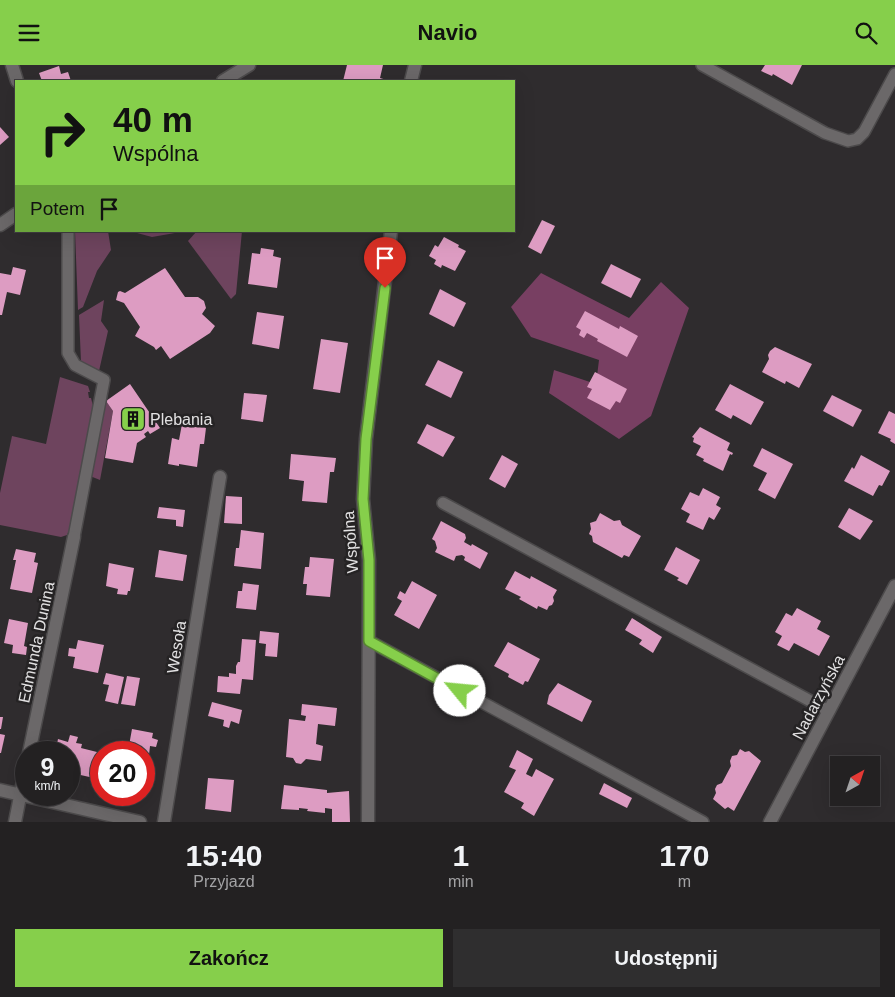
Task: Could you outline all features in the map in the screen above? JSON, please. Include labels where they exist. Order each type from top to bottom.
[{"type":"street","points":[[12,65],[16,80]]},
{"type":"street","points":[[225,80],[250,65]]},
{"type":"street","points":[[411,80],[415,65]]},
{"type":"street","points":[[0,225],[15,215]]},
{"type":"street","name":"Wspólna","points":[[368,822],[369,560],[363,499],[366,447],[392,232]]},
{"type":"street","name":"Wesoła","points":[[164,822],[220,477]]},
{"type":"street","name":"Edmunda Dunina","points":[[32,741],[74,537]]},
{"type":"street","name":"Nadarzyńska","points":[[770,822],[895,586]]},
{"type":"street","points":[[0,790],[15,793]]},
{"type":"street","points":[[15,822],[18,806]]},
{"type":"street","points":[[71,806],[140,822]]},
{"type":"lane","points":[[702,65],[825,133],[848,141],[857,139],[864,132],[895,74]]},
{"type":"lane","points":[[68,232],[68,353],[75,365],[104,380],[74,537]]},
{"type":"lane","points":[[443,503],[829,711]]},
{"type":"lane","points":[[369,641],[703,822]]},
{"type":"shaded area","points":[[75,232],[108,232],[111,250],[97,271],[83,307],[78,310]]},
{"type":"shaded area","points":[[136,232],[175,232],[152,237]]},
{"type":"shaded area","points":[[196,232],[242,232],[236,294],[231,299],[188,241]]},
{"type":"shaded area","points":[[541,273],[629,318],[661,282],[689,308],[651,416],[619,439],[549,393],[554,370],[596,384],[599,360],[531,337],[511,307]]},
{"type":"shaded area","points":[[104,300],[101,321],[108,331],[99,371],[81,362],[79,315]]},
{"type":"shaded area","points":[[60,377],[88,386],[89,398],[91,398],[93,406],[69,531],[67,535],[61,537],[0,525],[0,493],[12,436],[46,444]]},
{"type":"shaded area","points":[[106,401],[113,411],[100,480],[90,476]]},
{"type":"building","points":[[347,65],[383,65],[380,78],[387,80],[343,80]]},
{"type":"building","points":[[765,65],[802,65],[792,85],[773,74],[772,76],[761,71]]},
{"type":"building","points":[[59,66],[61,74],[68,72],[71,80],[42,80],[39,73]]},
{"type":"building","points":[[0,127],[9,137],[0,145]]},
{"type":"building","points":[[542,220],[555,226],[541,254],[528,247]]},
{"type":"building","points":[[444,237],[466,251],[455,271],[442,265],[441,268],[434,264],[436,260],[429,256],[435,245],[438,247]]},
{"type":"building","points":[[261,248],[274,250],[273,256],[281,258],[277,288],[248,284],[252,253],[260,254]]},
{"type":"building","points":[[611,264],[641,279],[631,298],[601,283]]},
{"type":"building","points":[[13,267],[26,270],[20,295],[7,292],[2,315],[0,315],[0,273],[11,275]]},
{"type":"building","points":[[165,268],[185,297],[198,297],[204,301],[206,308],[202,314],[215,326],[210,333],[170,359],[161,346],[156,350],[135,336],[140,327],[124,303],[116,300],[118,292],[125,293]]},
{"type":"building","points":[[440,289],[466,303],[454,327],[429,314]]},
{"type":"building","points":[[585,311],[619,329],[620,326],[638,336],[627,357],[597,341],[598,339],[587,333],[584,338],[579,335],[581,330],[576,327]]},
{"type":"building","points":[[257,312],[284,316],[279,349],[252,344]]},
{"type":"building","points":[[321,339],[348,343],[340,393],[313,389]]},
{"type":"building","points":[[775,347],[812,364],[799,388],[786,381],[785,384],[762,372],[769,359],[770,351]]},
{"type":"building","points":[[438,360],[463,372],[451,398],[425,385]]},
{"type":"building","points":[[595,372],[627,389],[620,403],[616,401],[610,410],[587,398],[592,389],[587,387]]},
{"type":"building","name":"Plebania","points":[[130,384],[160,428],[150,434],[148,431],[144,434],[146,437],[137,443],[133,463],[105,458],[113,411],[106,401]]},
{"type":"building","points":[[730,384],[764,402],[751,425],[733,415],[731,419],[715,410]]},
{"type":"building","points":[[244,393],[267,395],[263,422],[241,419]]},
{"type":"building","points":[[832,395],[862,410],[853,427],[823,411]]},
{"type":"building","points":[[889,411],[895,414],[895,444],[890,441],[891,439],[878,433]]},
{"type":"building","points":[[182,424],[206,428],[204,444],[200,444],[197,467],[168,464],[172,438],[179,440]]},
{"type":"building","points":[[427,424],[455,437],[443,457],[417,443]]},
{"type":"building","points":[[700,427],[730,443],[727,450],[733,453],[732,455],[730,454],[723,471],[703,461],[704,459],[696,455],[701,446],[693,442],[694,438],[692,437]]},
{"type":"building","points":[[762,448],[793,464],[775,499],[758,490],[767,473],[753,466]]},
{"type":"building","points":[[291,454],[336,458],[334,472],[330,472],[327,503],[302,501],[304,481],[289,479]]},
{"type":"building","points":[[502,455],[518,464],[505,488],[489,479]]},
{"type":"building","points":[[861,455],[890,471],[882,486],[879,485],[873,496],[844,481],[852,467],[854,469]]},
{"type":"building","points":[[703,488],[720,497],[716,505],[721,508],[714,520],[709,517],[703,530],[686,522],[690,514],[681,509],[690,492],[699,496]]},
{"type":"building","points":[[226,496],[242,497],[242,524],[224,523]]},
{"type":"building","points":[[159,507],[185,510],[183,527],[176,526],[176,520],[157,518]]},
{"type":"building","points":[[849,508],[873,521],[860,540],[838,527]]},
{"type":"building","points":[[600,513],[614,521],[620,520],[622,525],[641,536],[629,557],[624,555],[622,558],[593,542],[592,536],[589,534],[591,529],[590,523],[596,521]]},
{"type":"building","points":[[441,521],[465,534],[464,542],[471,546],[472,544],[488,553],[480,569],[464,560],[465,557],[462,555],[456,556],[454,561],[435,552],[437,548],[435,541],[432,539]]},
{"type":"building","points":[[241,530],[264,533],[261,569],[234,566]]},
{"type":"building","points":[[676,547],[700,560],[687,585],[664,570]]},
{"type":"building","points":[[16,549],[36,553],[34,562],[38,563],[32,593],[10,589],[16,560],[13,560]]},
{"type":"building","points":[[159,550],[187,555],[183,581],[155,577]]},
{"type":"building","points":[[310,557],[334,559],[330,597],[306,595],[307,584],[303,584],[305,567],[309,567]]},
{"type":"building","points":[[109,563],[134,568],[130,591],[128,591],[127,595],[117,594],[118,589],[106,586]]},
{"type":"building","points":[[515,571],[530,579],[531,576],[557,590],[553,597],[552,605],[547,610],[538,606],[537,609],[519,599],[521,597],[505,589]]},
{"type":"building","points":[[412,581],[437,595],[419,629],[394,615],[402,601],[397,598],[400,591],[405,594]]},
{"type":"building","points":[[243,583],[259,585],[256,610],[236,608],[238,591],[242,591]]},
{"type":"building","points":[[797,608],[821,621],[817,629],[830,636],[819,656],[794,643],[789,651],[777,645],[782,636],[775,632],[786,613],[792,616]]},
{"type":"building","points":[[632,618],[662,637],[653,653],[639,644],[642,640],[625,630]]},
{"type":"building","points":[[9,619],[28,623],[24,646],[27,647],[26,655],[12,653],[13,645],[4,643]]},
{"type":"building","points":[[260,631],[279,633],[277,657],[265,656],[266,644],[259,643]]},
{"type":"building","points":[[242,639],[256,640],[253,680],[242,679],[240,694],[217,692],[218,676],[229,677],[229,673],[236,674],[236,666],[240,662]]},
{"type":"building","points":[[78,640],[104,645],[98,673],[73,668],[75,657],[68,656],[69,648],[76,649]]},
{"type":"building","points":[[508,642],[540,659],[528,682],[525,681],[523,685],[508,677],[509,674],[494,666]]},
{"type":"building","points":[[106,673],[124,677],[118,704],[105,701],[109,685],[103,684]]},
{"type":"building","points":[[127,676],[140,678],[135,706],[121,704]]},
{"type":"building","points":[[558,683],[592,701],[582,722],[547,704],[549,695]]},
{"type":"building","points":[[212,702],[242,710],[239,724],[231,721],[229,728],[223,726],[224,720],[208,716]]},
{"type":"building","points":[[302,704],[337,708],[335,726],[318,724],[316,744],[323,746],[321,761],[306,759],[301,764],[296,763],[293,758],[286,757],[289,719],[305,721],[306,716],[301,715]]},
{"type":"building","points":[[0,717],[3,717],[1,729],[0,729]]},
{"type":"building","points":[[132,729],[153,733],[152,738],[158,740],[156,747],[155,741],[130,741]]},
{"type":"building","points":[[0,734],[5,735],[1,753],[0,753]]},
{"type":"building","points":[[70,735],[78,737],[77,741],[68,741]]},
{"type":"building","points":[[80,744],[82,744],[81,748],[90,750],[90,777],[80,775]]},
{"type":"building","points":[[740,749],[745,752],[749,751],[761,761],[734,811],[728,807],[725,809],[713,799],[717,785],[722,783],[731,766],[732,756],[737,755]]},
{"type":"building","points":[[517,750],[533,759],[526,774],[532,777],[536,769],[554,779],[534,816],[521,808],[524,803],[504,792],[516,770],[509,767]]},
{"type":"building","points":[[208,778],[234,780],[231,812],[205,809]]},
{"type":"building","points":[[604,783],[632,798],[627,808],[599,794]]},
{"type":"building","points":[[284,785],[327,790],[327,793],[349,791],[350,822],[332,822],[332,809],[325,808],[325,813],[299,808],[299,810],[281,809]]},
{"type":"place","name":"Plebania","points":[[133,419]]},
{"type":"route","points":[[385,288],[366,439],[363,499],[369,560],[369,641],[460,691]]}]
